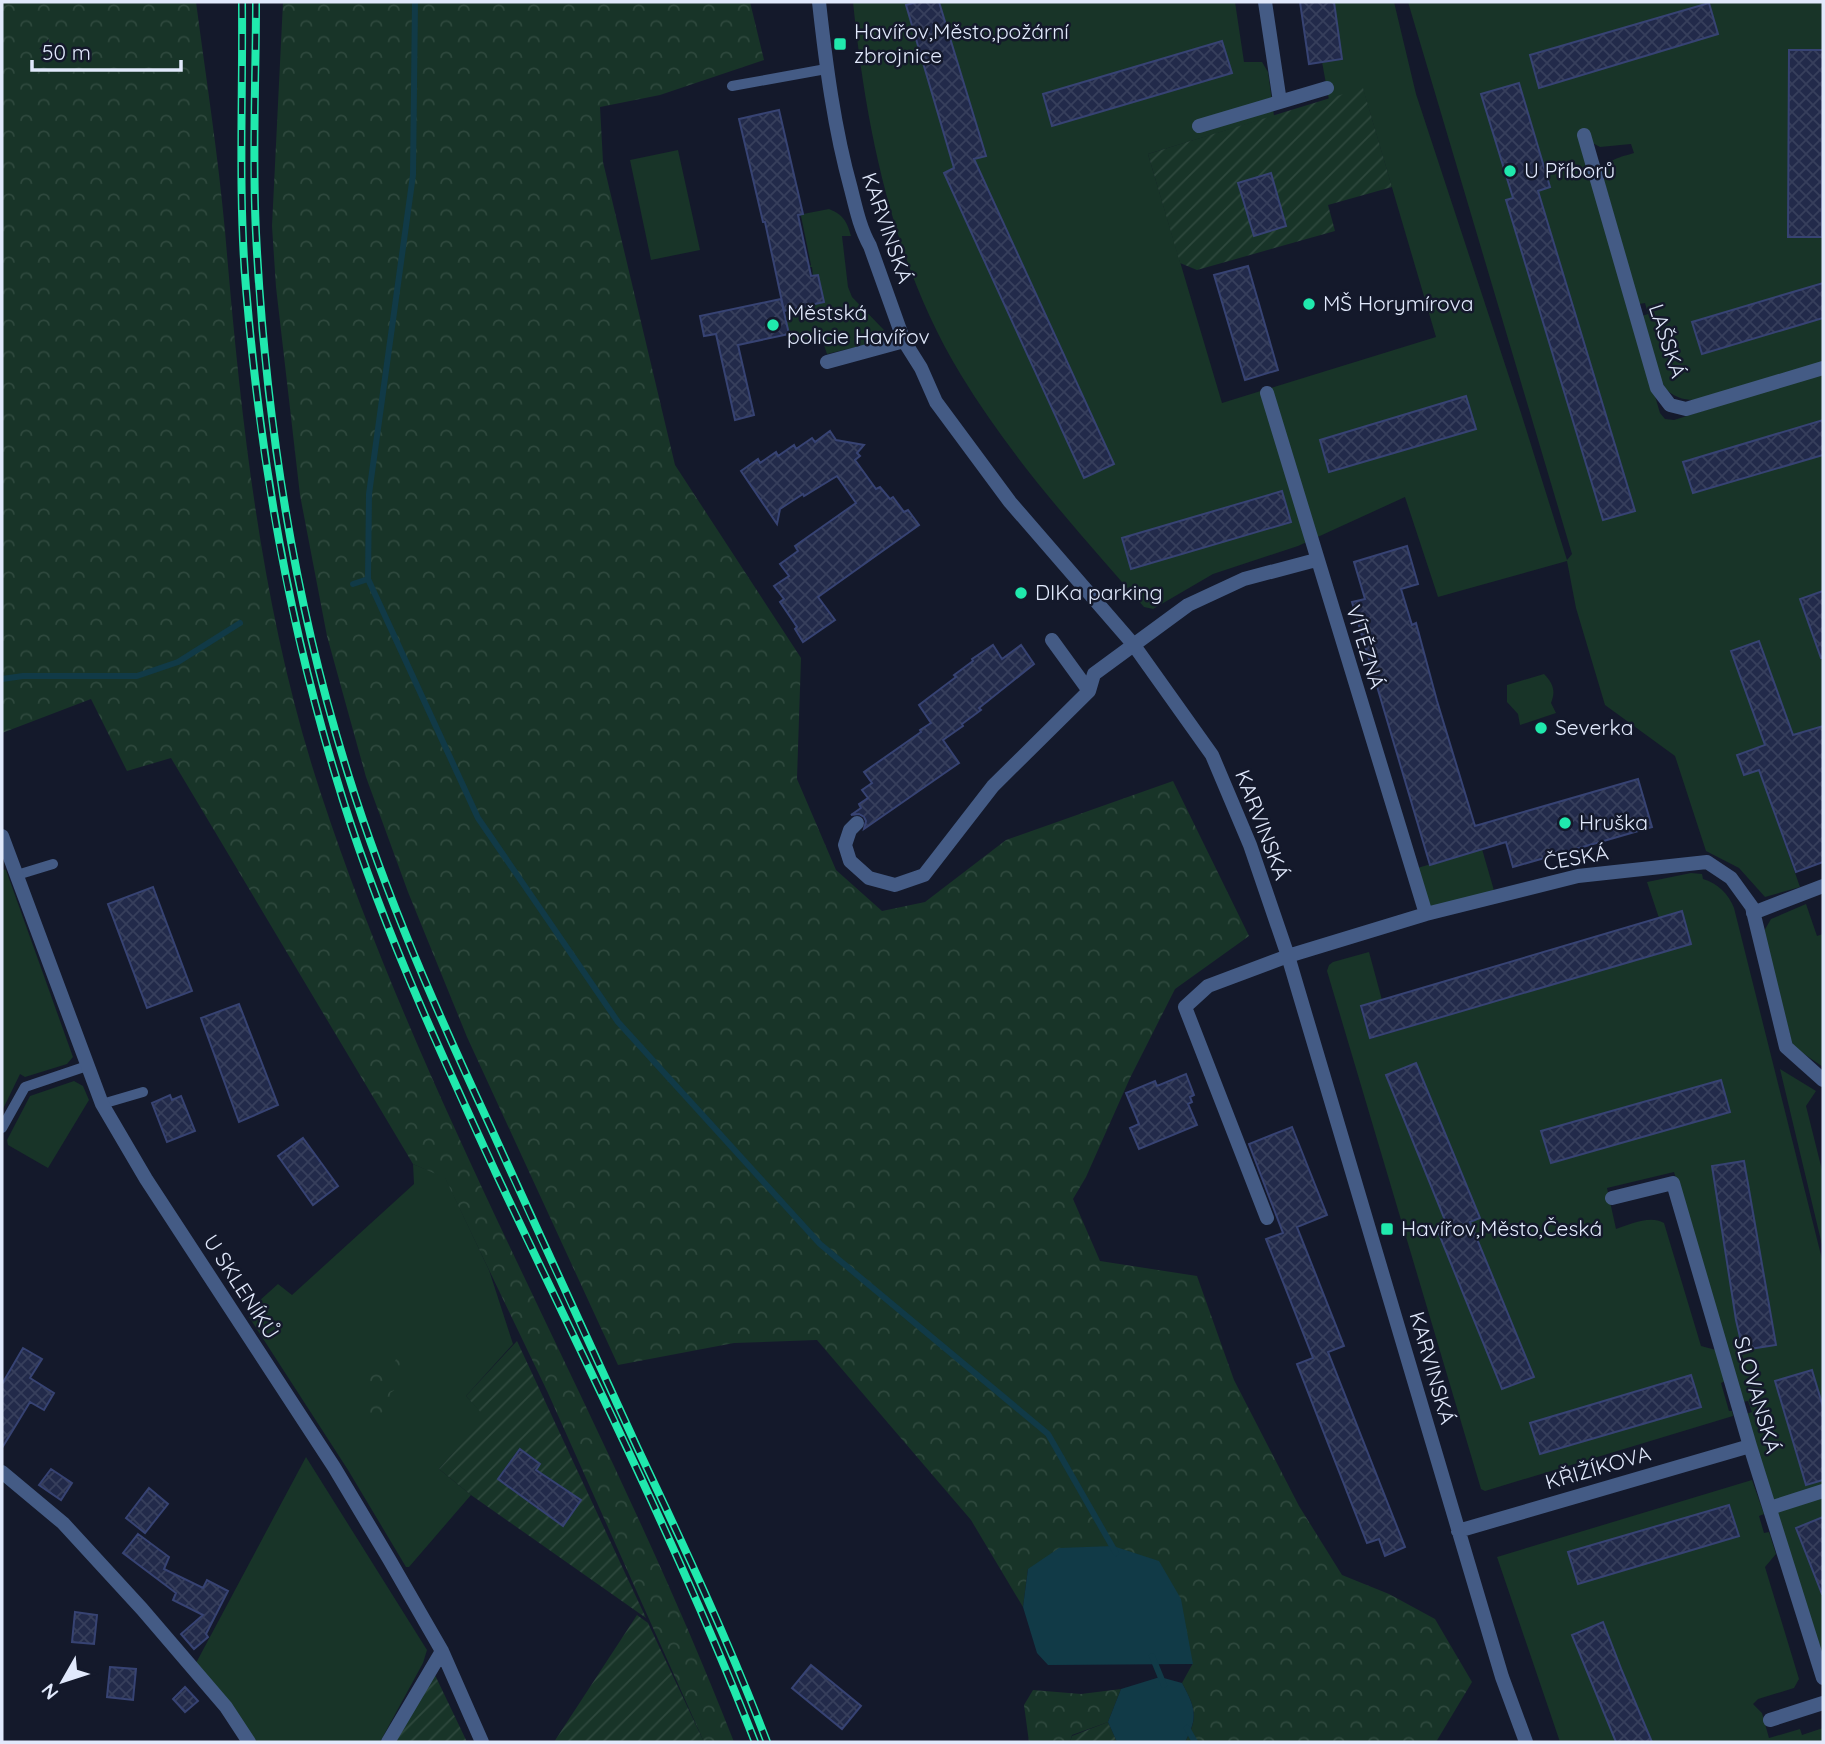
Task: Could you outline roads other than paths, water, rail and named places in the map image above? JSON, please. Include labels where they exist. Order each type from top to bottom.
[{"type":"street","name":"KARVINSKÁ","points":[[819,2],[826,69],[845,169],[863,233],[904,341],[936,402],[1010,502],[1133,644],[1212,755],[1250,845],[1288,956],[1502,1677],[1525,1742]]},
{"type":"street","points":[[1265,2],[1280,102]]},
{"type":"street","points":[[1199,126],[1326,88]]},
{"type":"street","name":"LAŠSKÁ","points":[[1584,135],[1657,388],[1670,405],[1686,409],[1823,369]]},
{"type":"street","points":[[827,362],[904,341]]},
{"type":"street","name":"VÍTĚZNÁ","points":[[1267,393],[1426,914]]},
{"type":"street","points":[[857,823],[850,830],[845,845],[850,861],[869,878],[895,885],[924,875],[993,786],[1089,691],[1094,674],[1133,644],[1152,634],[1188,604],[1244,579],[1316,560]]},
{"type":"street","points":[[1052,640],[1089,691]]},
{"type":"street","name":"U SKLENÍKŮ","points":[[2,836],[102,1104],[145,1179],[334,1467],[390,1559],[442,1651],[482,1742]]},
{"type":"street","name":"ČESKÁ","points":[[1268,1218],[1185,1007],[1208,986],[1288,956],[1426,914],[1578,876],[1707,862],[1731,878],[1754,913],[1786,1047],[1823,1080]]},
{"type":"street","points":[[1754,913],[1823,886]]},
{"type":"street","name":"SLOVANSKÁ","points":[[1612,1198],[1673,1183],[1750,1446],[1823,1678]]},
{"type":"street","name":"KŘIŽÍKOVA","points":[[1458,1531],[1750,1446]]},
{"type":"street","points":[[2,1472],[63,1523],[142,1609],[226,1707],[249,1742]]},
{"type":"street","points":[[1770,1508],[1823,1491]]},
{"type":"street","points":[[388,1742],[442,1651]]},
{"type":"street","points":[[1770,1720],[1823,1703]]},
{"type":"lane","points":[[732,86],[826,69]]},
{"type":"lane","points":[[18,875],[53,864]]},
{"type":"lane","points":[[2,1128],[25,1087],[87,1066]]},
{"type":"lane","points":[[102,1104],[143,1092]]},
{"type":"water","points":[[1113,1546],[1159,1561],[1181,1599],[1193,1664],[1048,1665],[1037,1653],[1023,1607],[1028,1569],[1059,1548]]},
{"type":"water","points":[[1160,1677],[1182,1683],[1190,1699],[1194,1719],[1185,1742],[1117,1742],[1108,1722],[1121,1689]]},
{"type":"waterway","points":[[415,2],[413,175],[369,494],[368,579],[478,818],[618,1022],[820,1244],[1048,1434],[1116,1553]]},
{"type":"waterway","points":[[353,584],[368,579]]},
{"type":"waterway","points":[[2,679],[23,676],[137,676],[178,662],[240,623]]},
{"type":"waterway","points":[[1152,1656],[1164,1685]]},
{"type":"waterway","points":[[1187,1728],[1195,1742]]},
{"type":"railway","points":[[242,2],[241,181],[246,288],[259,413],[290,596],[303,656],[336,777],[369,878],[429,1026],[663,1525],[755,1742]]},
{"type":"railway","points":[[256,2],[255,204],[260,302],[275,439],[298,576],[313,644],[349,777],[396,911],[433,998],[705,1593],[767,1742]]},
{"type":"place","name":"Havířov,Město,požární zbrojnice","points":[[840,44]]},
{"type":"place","name":"U Příborů","points":[[1510,171]]},
{"type":"place","name":"MŠ Horymírova","points":[[1309,304]]},
{"type":"place","name":"Městská policie Havířov","points":[[773,325]]},
{"type":"place","name":"DIKa parking","points":[[1021,593]]},
{"type":"place","name":"Severka","points":[[1541,728]]},
{"type":"place","name":"Hruška","points":[[1565,823]]},
{"type":"place","name":"Havířov,Město,Česká","points":[[1387,1229]]}]
